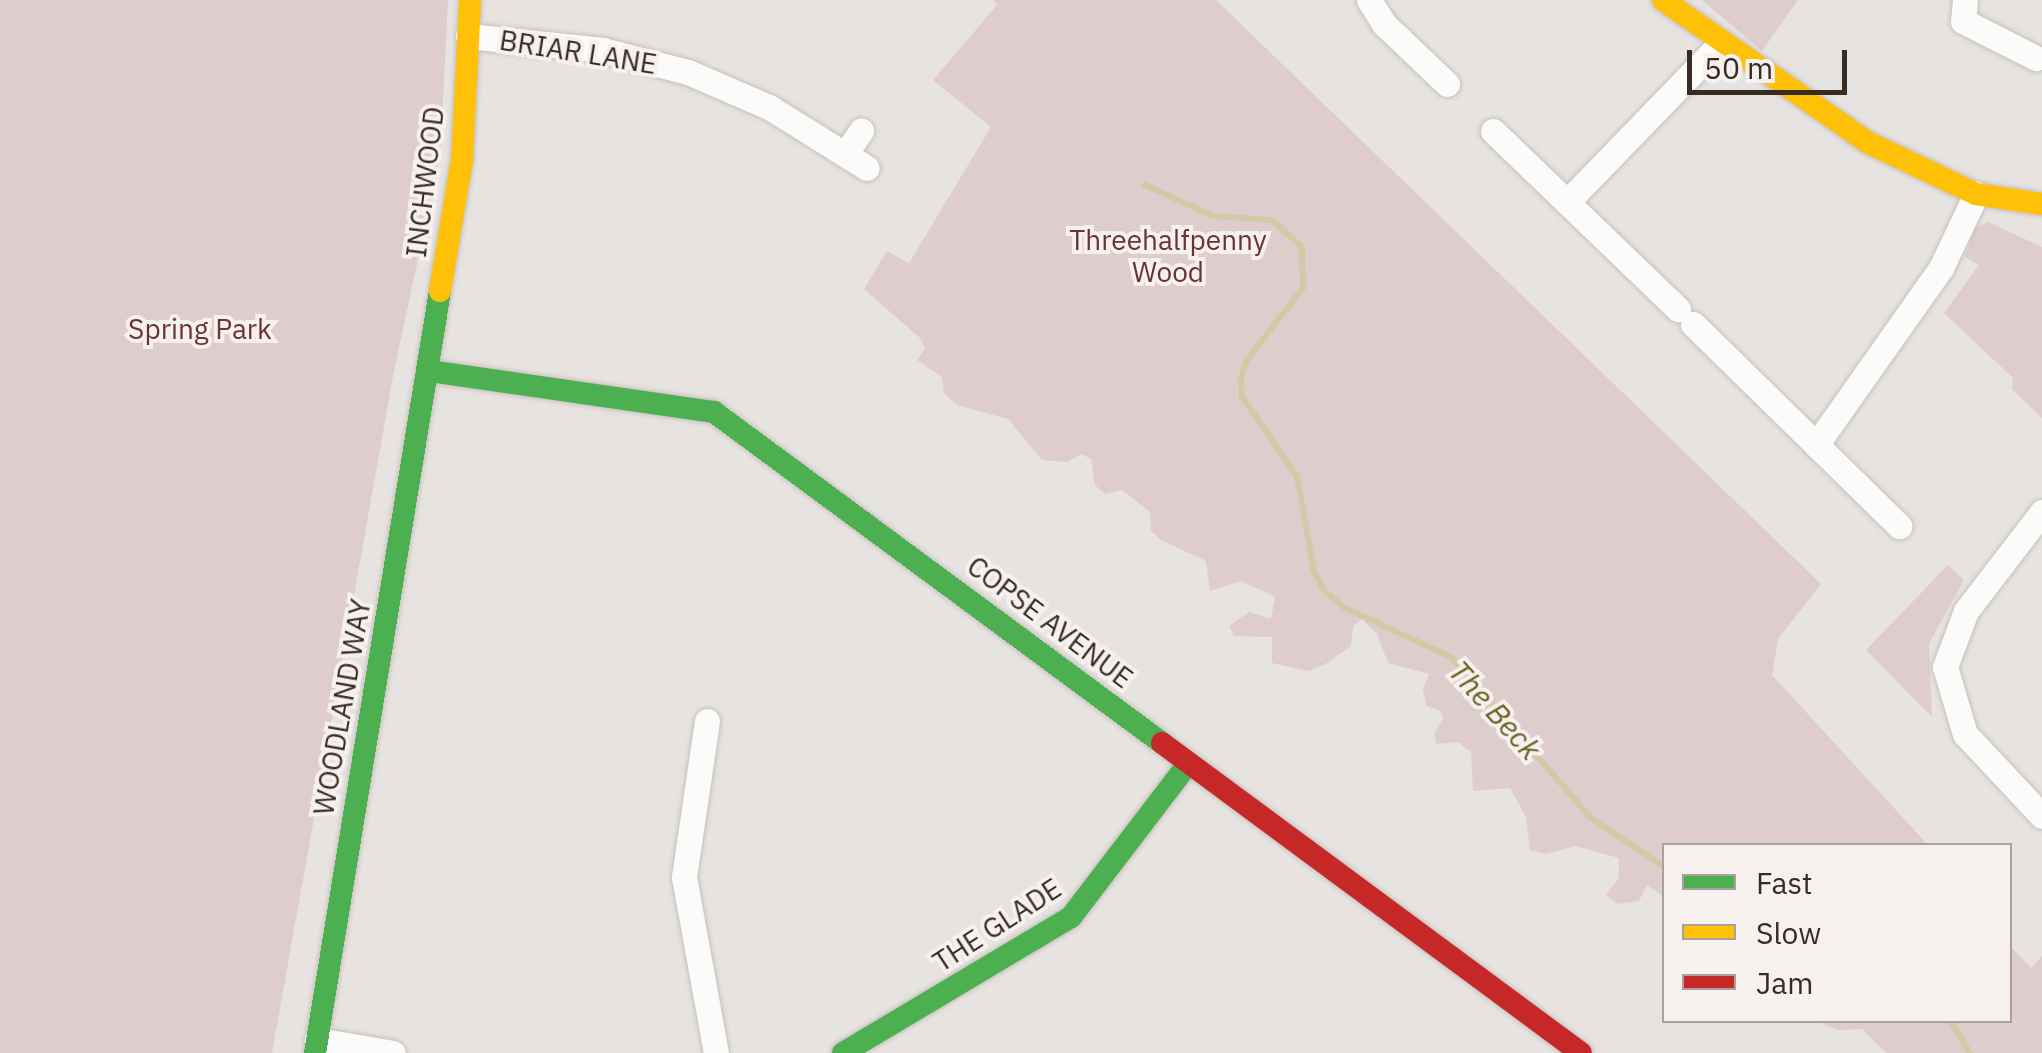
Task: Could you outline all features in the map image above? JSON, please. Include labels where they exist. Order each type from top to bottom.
[{"type":"street","name":"INCHWOOD","points":[[429,371],[462,160],[470,0]]},
{"type":"street","points":[[1369,0],[1384,24],[1447,84]]},
{"type":"street","points":[[1664,0],[1719,44],[1869,143],[1976,194],[2042,204]]},
{"type":"street","points":[[1965,0],[1963,21],[2036,58]]},
{"type":"street","name":"BRIAR LANE","points":[[468,36],[572,45],[660,63],[742,94],[857,161],[860,131]]},
{"type":"street","points":[[1567,202],[1719,44]]},
{"type":"street","points":[[1493,131],[1898,526]]},
{"type":"street","points":[[1816,446],[1942,268],[1976,194]]},
{"type":"street","name":"COPSE AVENUE","points":[[429,371],[714,412],[1581,1053]]},
{"type":"street","name":"WOODLAND WAY","points":[[316,1046],[429,371]]},
{"type":"street","points":[[2042,512],[1966,610],[1946,655],[1949,697],[1972,744],[2042,816]]},
{"type":"street","points":[[706,721],[684,876],[716,1053]]},
{"type":"street","name":"THE GLADE","points":[[843,1053],[1071,917],[1188,764]]},
{"type":"street","points":[[316,1046],[393,1053]]},
{"type":"green space","name":"Spring Park","points":[[0,0],[448,0],[440,157],[394,371],[272,1053],[0,1053]]},
{"type":"green space","name":"Threehalfpenny Wood","points":[[993,0],[1216,0],[1821,584],[1778,639],[1772,675],[1926,843],[1662,843],[1662,896],[1647,885],[1639,901],[1618,904],[1606,895],[1619,878],[1619,858],[1575,846],[1546,854],[1530,850],[1526,817],[1510,788],[1473,791],[1471,752],[1458,742],[1436,744],[1434,734],[1443,719],[1441,711],[1426,706],[1423,689],[1429,674],[1388,663],[1377,634],[1362,619],[1353,626],[1351,646],[1327,663],[1309,671],[1272,663],[1272,637],[1234,636],[1229,626],[1249,612],[1271,619],[1275,597],[1241,581],[1210,591],[1206,561],[1161,540],[1151,531],[1150,512],[1122,490],[1105,494],[1095,485],[1091,459],[1081,454],[1068,462],[1042,460],[1008,419],[957,405],[944,393],[942,377],[917,360],[925,349],[920,338],[864,289],[887,251],[909,263],[991,127],[933,80],[997,5]]},
{"type":"green space","points":[[1702,0],[1798,0],[1762,51]]},
{"type":"green space","points":[[1988,222],[2042,247],[2042,418],[2012,389],[2013,378],[1944,313],[1979,265],[1965,257],[1975,228]]},
{"type":"green space","points":[[1948,565],[1964,580],[1929,644],[1932,717],[1866,650]]},
{"type":"green space","points":[[2012,948],[2031,968],[2042,956],[2042,1053],[1886,1053],[1862,1029],[1837,1030],[1821,1023],[2012,1023]]},
{"type":"waterway","name":"The Beck","points":[[1145,185],[1213,216],[1272,220],[1302,247],[1303,288],[1246,361],[1242,397],[1297,476],[1314,572],[1325,591],[1343,607],[1451,657],[1590,817],[1662,866]]},
{"type":"waterway","name":"The Beck","points":[[1952,1023],[1970,1053]]},
{"type":"traffic: fast","points":[[315,1053],[440,291]]},
{"type":"traffic: fast","points":[[429,371],[714,412],[1162,743]]},
{"type":"traffic: fast","points":[[843,1053],[1071,917],[1188,764]]},
{"type":"traffic: slow","points":[[440,291],[462,160],[470,0]]},
{"type":"traffic: slow","points":[[1663,0],[1869,143],[1976,194],[2042,204]]},
{"type":"traffic: jam","points":[[1162,743],[1581,1053]]}]
